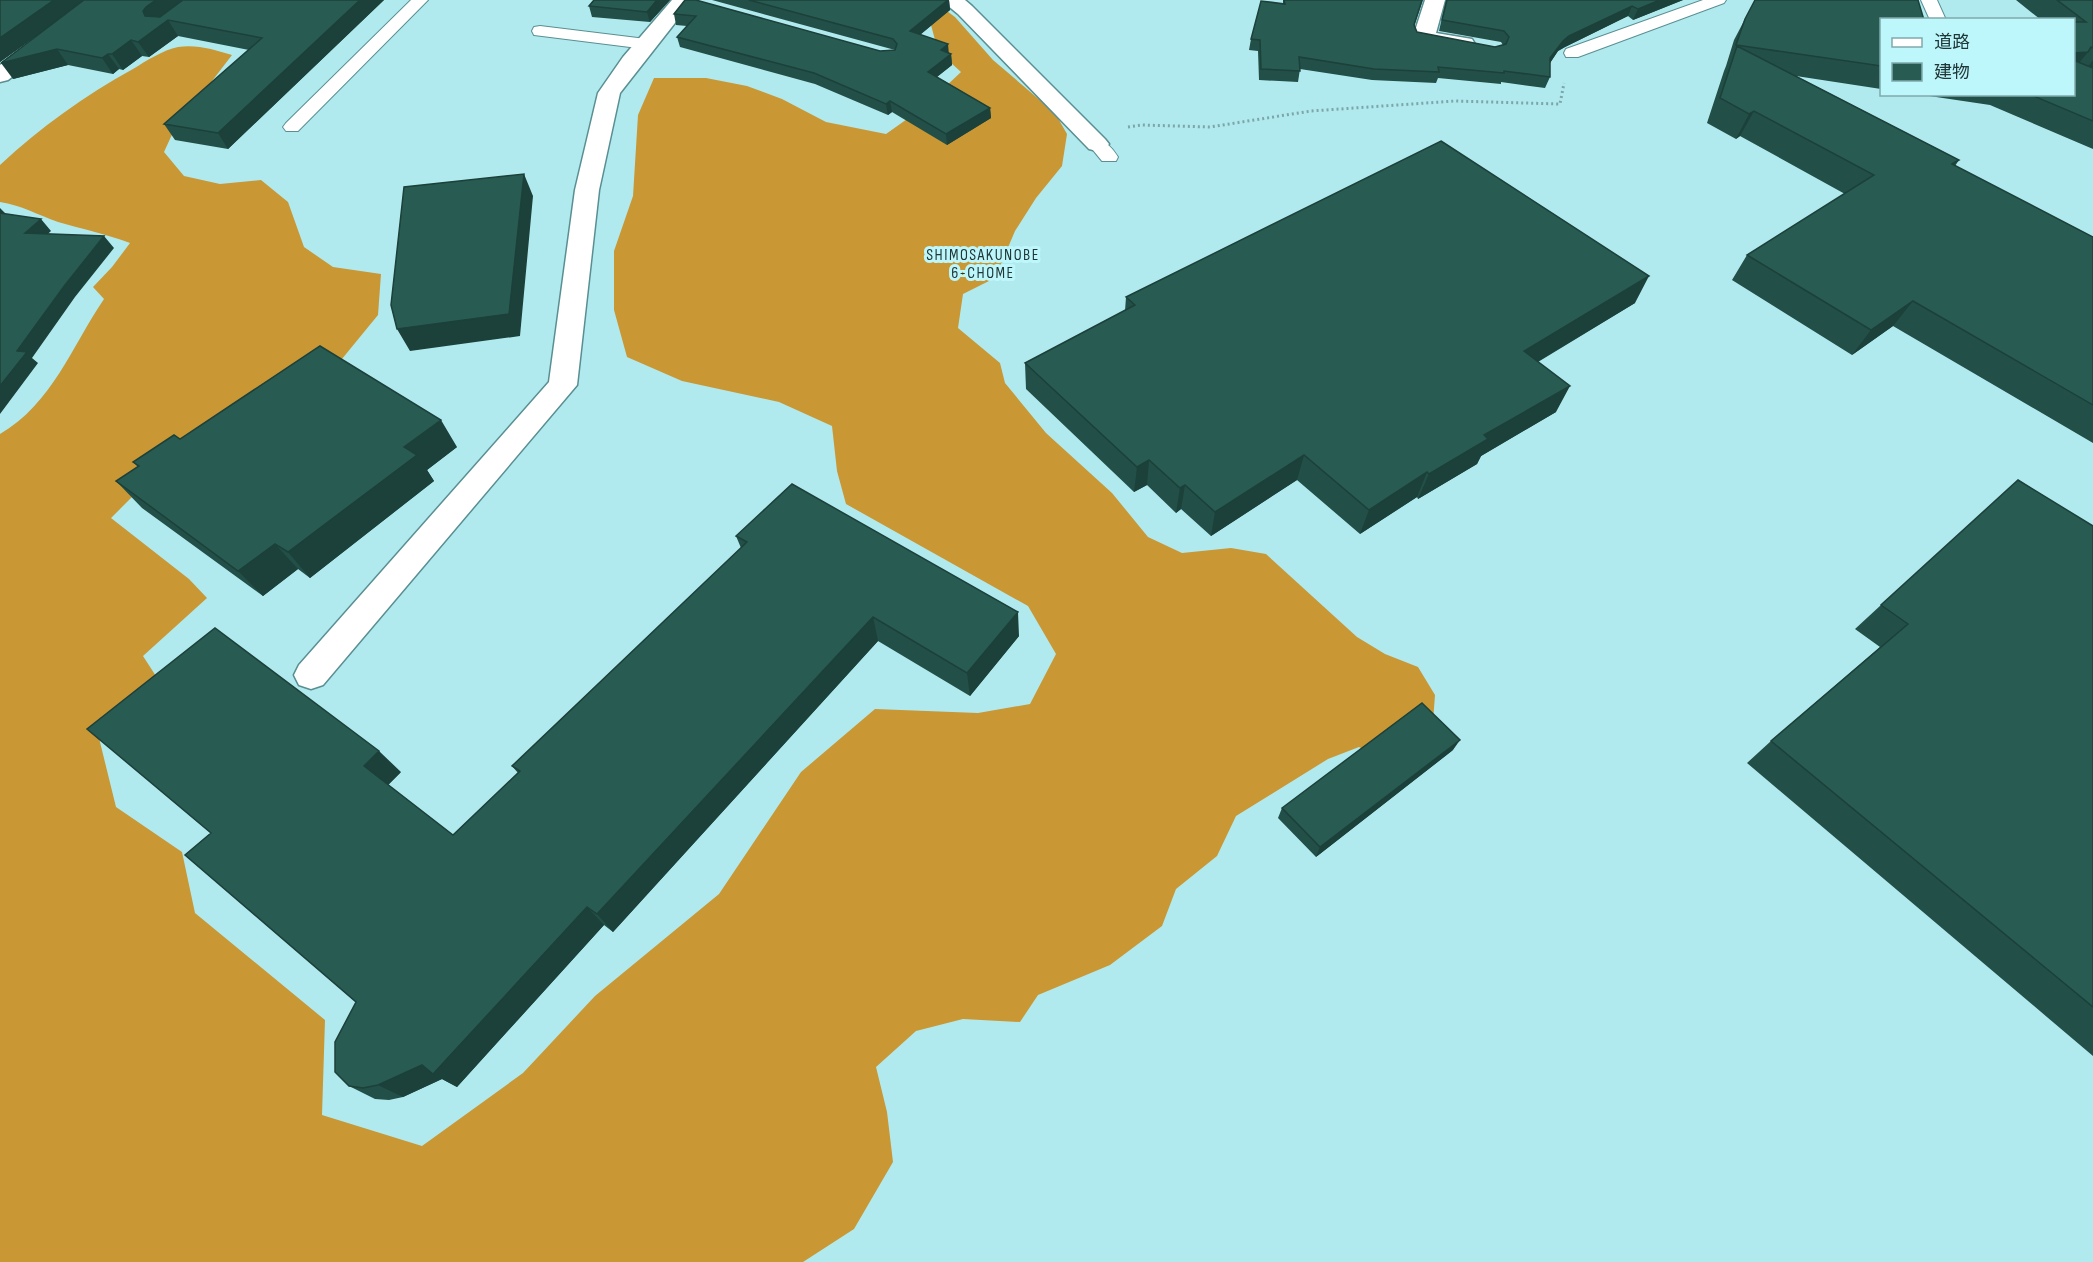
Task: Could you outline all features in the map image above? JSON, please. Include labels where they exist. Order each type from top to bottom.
[{"type":"street","points":[[0,75],[103,0]]},
{"type":"street","points":[[951,0],[965,10],[1098,145]]},
{"type":"street","points":[[1435,0],[1424,37],[1481,47]]},
{"type":"street","points":[[311,675],[563,385],[587,190],[609,93],[646,44],[688,1]]},
{"type":"lane","points":[[292,127],[420,0]]},
{"type":"lane","points":[[1572,53],[1718,0]]},
{"type":"lane","points":[[1929,0],[1937,18]]},
{"type":"lane","points":[[540,31],[646,44]]},
{"type":"path","points":[[1098,145],[1142,124],[1210,127],[1311,111],[1455,101],[1560,104]]},
{"type":"shaded area","points":[[932,0],[955,17],[993,60],[1055,113],[1067,134],[1062,166],[1036,198],[1015,231],[995,278],[963,294],[958,328],[1000,363],[1005,383],[1046,433],[1112,493],[1148,537],[1182,553],[1231,548],[1266,554],[1357,637],[1385,654],[1418,667],[1435,695],[1433,722],[1386,760],[1359,747],[1328,759],[1236,816],[1217,856],[1176,889],[1162,926],[1110,965],[1038,995],[1020,1022],[963,1019],[916,1031],[876,1067],[887,1112],[893,1162],[854,1229],[803,1262],[0,1262],[0,434],[34,407],[60,373],[104,299],[93,287],[130,243],[0,202],[0,165],[64,113],[97,90],[155,56],[172,48],[185,46],[219,51],[232,55],[202,94],[180,117],[164,152],[184,176],[220,184],[261,180],[288,202],[304,247],[333,267],[381,274],[378,315],[337,365],[173,456],[111,518],[189,579],[207,598],[143,656],[163,687],[99,738],[116,807],[182,852],[195,913],[325,1020],[322,1115],[422,1146],[523,1073],[595,996],[719,894],[801,772],[875,709],[978,713],[1030,704],[1056,654],[1028,606],[846,504],[837,471],[832,426],[779,402],[682,381],[627,357],[614,310],[614,251],[633,196],[638,115],[654,78],[706,78],[747,86],[782,99],[826,122],[886,134],[924,107],[961,72],[938,51],[931,25],[913,7]]},
{"type":"building","points":[[0,0],[54,0],[0,38]]},
{"type":"building","points":[[84,0],[156,0],[143,11],[145,16],[160,17],[183,0],[360,0],[218,133],[164,124],[262,38],[168,20],[138,42],[131,40],[112,54],[102,58],[57,49],[1,63]]},
{"type":"building","points":[[594,0],[657,0],[647,12],[589,6]]},
{"type":"building","points":[[685,0],[696,0],[880,51],[895,50],[897,44],[893,39],[749,0],[948,0],[910,31],[948,44],[941,50],[951,54],[928,72],[990,108],[946,134],[890,101],[886,104],[814,73],[677,37],[696,16],[674,14]]},
{"type":"building","points":[[1284,0],[1422,0],[1414,25],[1417,32],[1495,47],[1506,44],[1509,37],[1504,31],[1442,20],[1447,0],[1660,0],[1638,9],[1632,6],[1569,36],[1550,58],[1550,77],[1504,71],[1504,73],[1438,67],[1439,72],[1374,69],[1299,57],[1300,71],[1261,69],[1260,40],[1251,39],[1261,1],[1285,4]]},
{"type":"building","points":[[1755,0],[1918,0],[1923,18],[1880,18],[1880,66],[1736,45],[1745,19]]},
{"type":"building","points":[[2057,0],[2093,0],[2093,48],[2091,47],[2088,52],[2075,53],[2075,22],[2086,22]]},
{"type":"building","points":[[1737,46],[1959,160],[1952,164],[2093,237],[2093,405],[1913,301],[1871,330],[1747,255],[1874,175],[1754,111],[1749,114],[1720,98]]},
{"type":"building","points":[[2075,61],[2093,68],[2093,121],[2034,96],[2075,96]]},
{"type":"building","points":[[1441,141],[1649,276],[1524,351],[1570,386],[1484,435],[1488,439],[1429,474],[1427,472],[1369,510],[1304,455],[1215,512],[1185,485],[1180,488],[1149,460],[1137,467],[1025,363],[1135,305],[1126,297]]},
{"type":"building","points":[[524,174],[509,314],[397,329],[391,305],[404,187]]},
{"type":"building","points":[[0,213],[41,219],[25,233],[104,236],[17,351],[27,352],[0,386]]},
{"type":"building","points":[[320,346],[441,420],[404,447],[417,455],[288,552],[275,544],[238,571],[116,481],[139,466],[133,462],[174,435],[180,439]]},
{"type":"building","points":[[2018,480],[2093,526],[2093,1007],[1771,741],[1908,624],[1881,605]]},
{"type":"building","points":[[792,484],[1018,612],[967,673],[873,617],[597,914],[587,907],[433,1074],[422,1065],[378,1085],[363,1088],[349,1086],[335,1072],[335,1042],[356,1002],[185,855],[211,833],[87,729],[215,628],[379,751],[364,766],[453,835],[520,771],[512,766],[747,542],[736,536]]},
{"type":"building","points":[[1422,703],[1460,740],[1320,847],[1282,808]]},
{"type":"district","name":"SHIMOSAKUNOBE 6-CHOME","points":[[983,263]]}]
